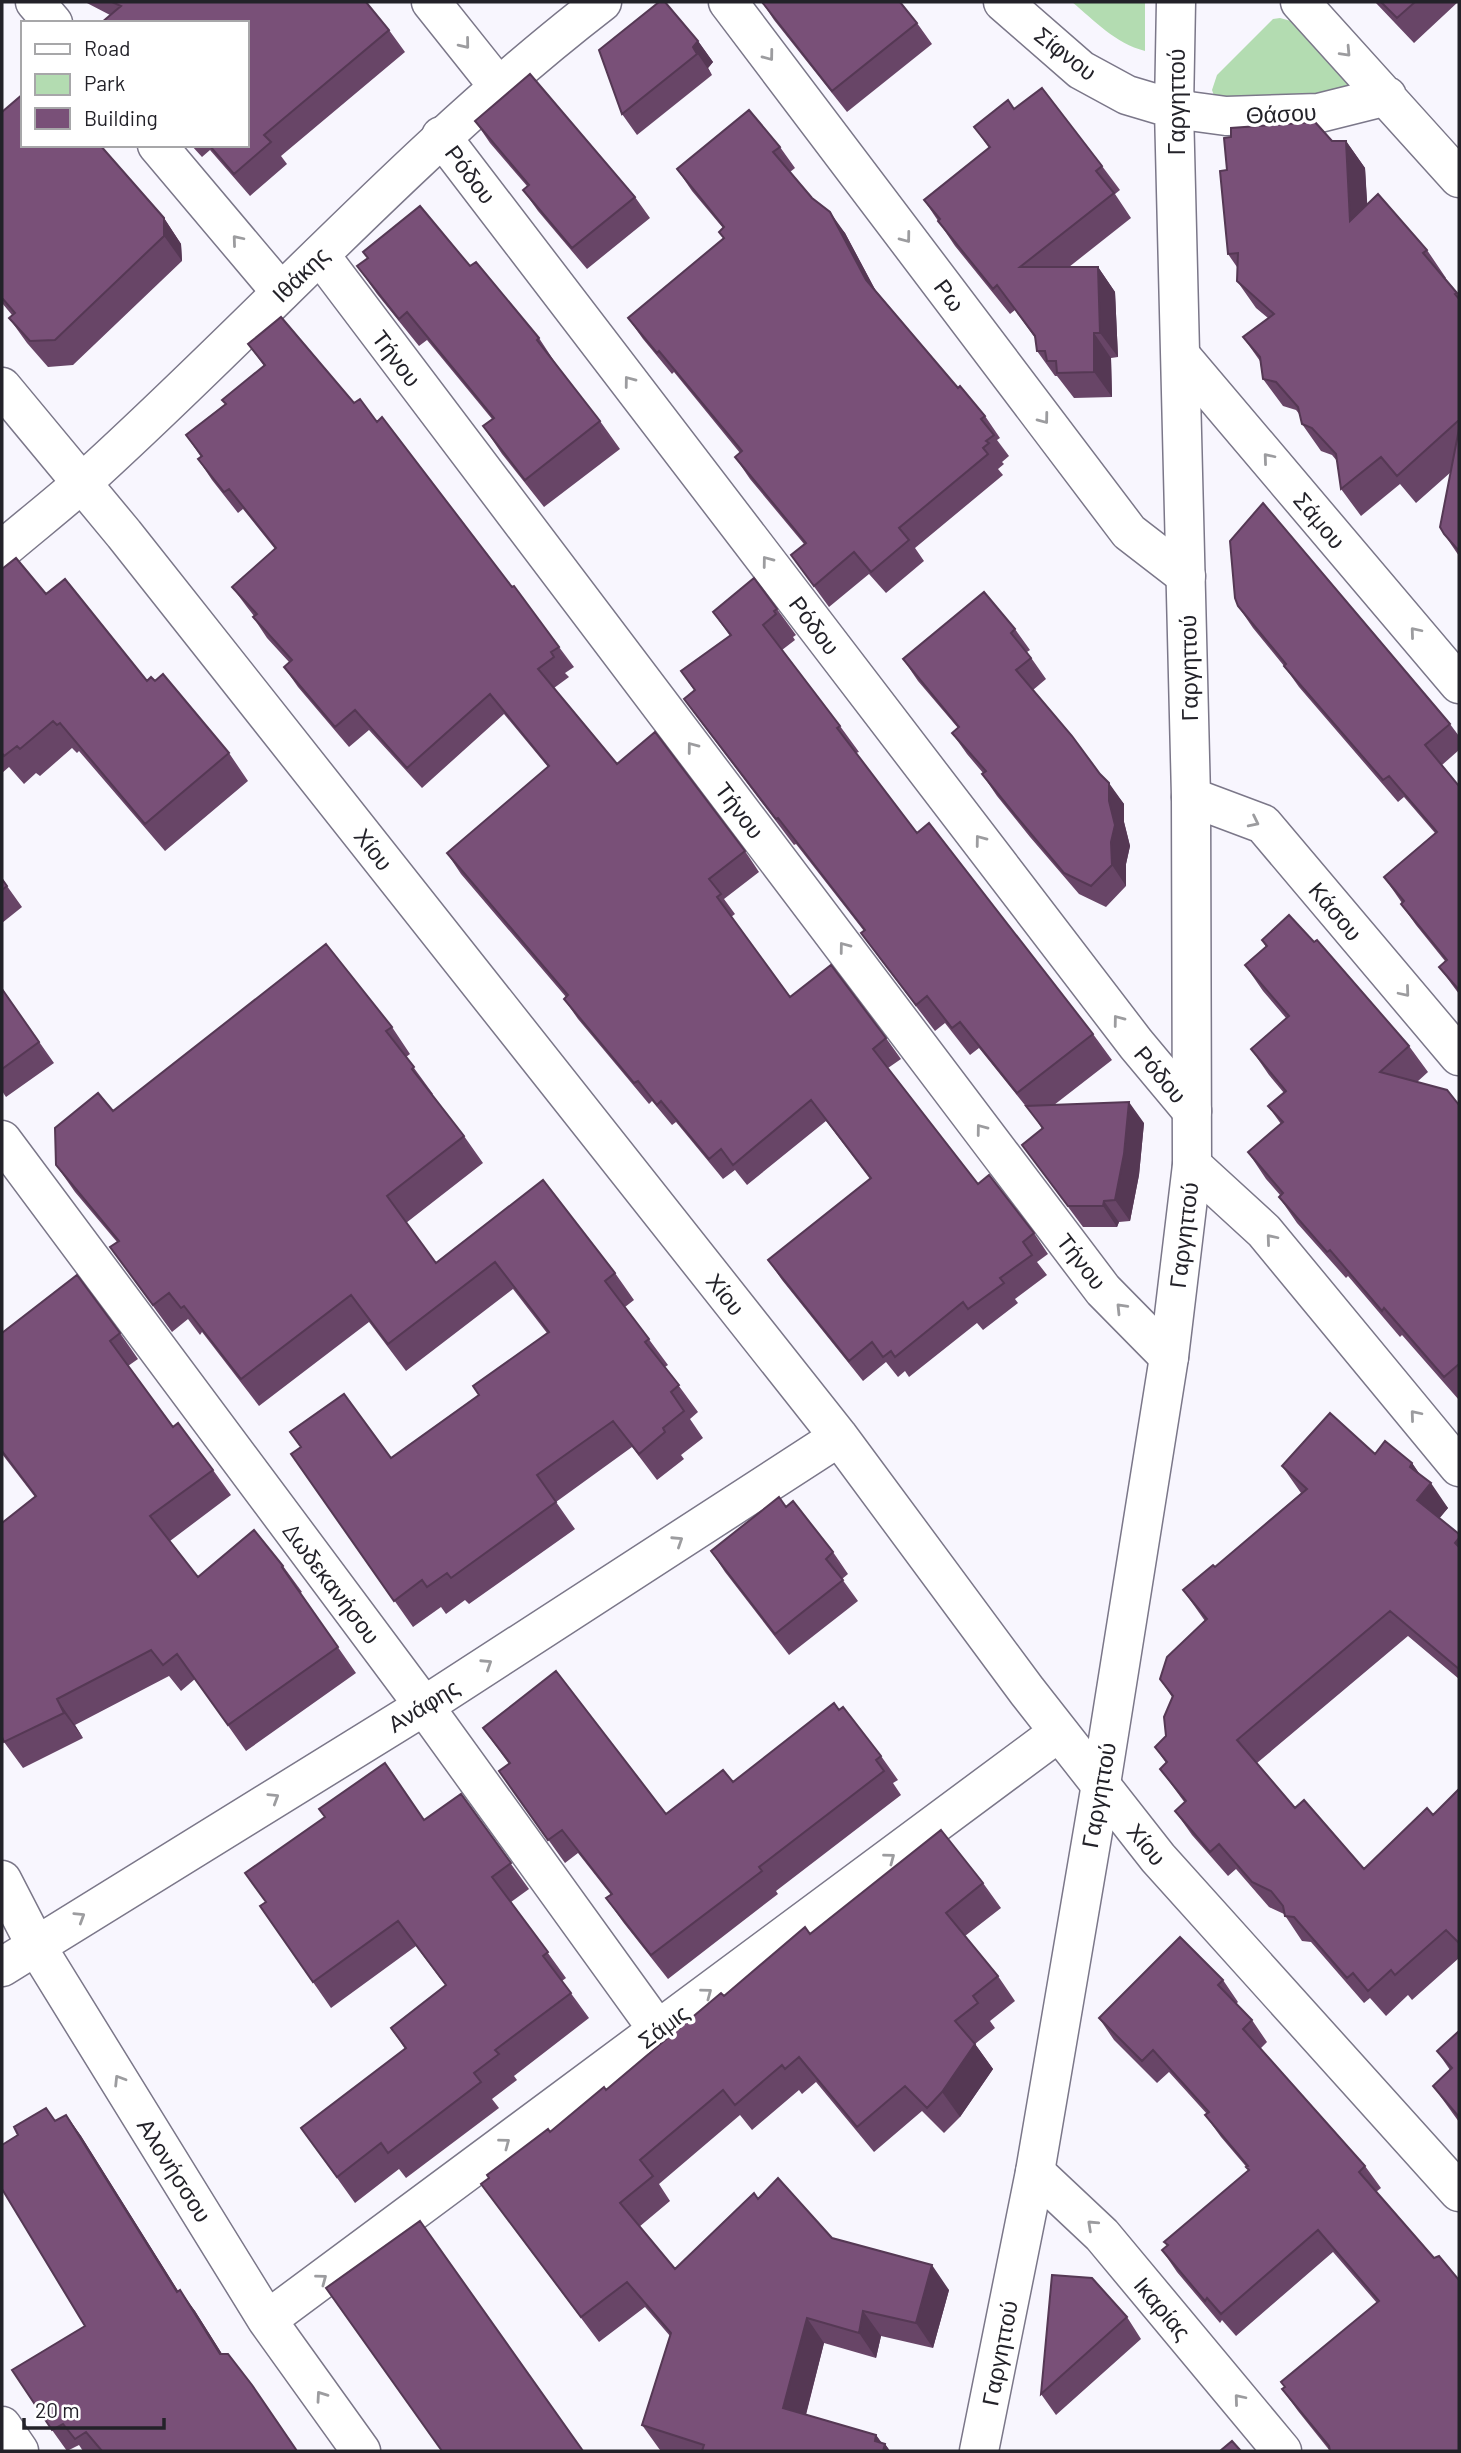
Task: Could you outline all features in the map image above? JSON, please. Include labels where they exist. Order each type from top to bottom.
[{"type":"street","points":[[35,2],[51,21]]},
{"type":"street","points":[[431,2],[498,86]]},
{"type":"street","name":"Ιθάκης","points":[[2,550],[83,482],[441,136],[602,2]]},
{"type":"street","name":"Ρω","points":[[728,2],[1129,532],[1186,576]]},
{"type":"street","name":"Σίφνου","points":[[1003,2],[1081,70],[1127,94],[1174,108]]},
{"type":"street","name":"Γαργηττού","points":[[979,2451],[1035,2172],[1101,1784],[1169,1357],[1192,1165],[1191,797],[1174,108],[1176,2]]},
{"type":"street","points":[[1300,2],[1457,169]]},
{"type":"street","name":"Θάσου","points":[[1174,108],[1226,116],[1319,113],[1387,96]]},
{"type":"street","name":"Ρόδου","points":[[441,136],[1127,1033],[1192,1111]]},
{"type":"street","points":[[159,147],[281,292]]},
{"type":"street","name":"Τήνου","points":[[320,255],[1103,1290],[1169,1357]]},
{"type":"street","name":"Σάμου","points":[[1181,356],[1459,684]]},
{"type":"street","name":"Χίου","points":[[2,387],[83,482],[839,1437],[1059,1732],[1158,1858],[1459,2192]]},
{"type":"street","name":"Κάσου","points":[[1191,797],[1263,824],[1459,1056]]},
{"type":"street","name":"Δωδεκανήσου","points":[[2,1140],[424,1706],[658,2030]]},
{"type":"street","points":[[1192,1165],[1264,1231],[1459,1467]]},
{"type":"street","name":"Ανάφης","points":[[2,1967],[424,1706],[839,1437]]},
{"type":"street","name":"Σάμις","points":[[267,2320],[1059,1732]]},
{"type":"street","name":"Αλονήσσου","points":[[2,1880],[36,1944],[267,2320],[360,2451]]},
{"type":"street","name":"Ικαρίας","points":[[1035,2172],[1102,2235],[1282,2451]]},
{"type":"street","points":[[2,2426],[19,2451]]},
{"type":"green space","points":[[1072,2],[1145,2],[1145,51],[1115,37]]},
{"type":"green space","points":[[1273,19],[1298,23],[1346,79],[1348,89],[1340,96],[1216,101],[1212,90],[1217,75]]},
{"type":"building","points":[[112,2],[366,2],[389,30],[264,135],[271,142],[234,174],[211,147],[248,147],[248,21],[103,21],[121,6]]},
{"type":"building","points":[[659,2],[665,2],[698,41],[693,47],[697,54],[622,114],[599,50]]},
{"type":"building","points":[[762,2],[900,2],[917,23],[832,91]]},
{"type":"building","points":[[1381,2],[1415,2],[1397,18]]},
{"type":"building","points":[[530,74],[635,197],[572,248],[523,190],[529,185],[475,121]]},
{"type":"building","points":[[1042,88],[1102,166],[1096,171],[1114,193],[1020,267],[1098,267],[1100,333],[1094,333],[1094,372],[1057,373],[1056,361],[1047,361],[1045,351],[1037,351],[1035,336],[997,285],[993,289],[924,200],[990,147],[974,127],[1008,100],[1014,109]]},
{"type":"building","points":[[21,96],[21,147],[102,147],[164,218],[164,236],[55,340],[30,341],[9,318],[15,313],[2,298],[2,112]]},
{"type":"building","points":[[749,110],[780,147],[773,152],[812,198],[830,212],[866,280],[985,416],[981,419],[994,435],[986,441],[989,443],[983,448],[988,454],[899,528],[909,540],[871,572],[854,552],[814,586],[791,555],[806,543],[735,457],[742,451],[628,318],[724,238],[719,232],[724,227],[677,169]]},
{"type":"building","points":[[1315,122],[1332,141],[1346,141],[1350,221],[1378,194],[1427,250],[1423,253],[1457,293],[1455,294],[1459,299],[1459,420],[1397,476],[1381,457],[1341,489],[1336,454],[1312,428],[1302,424],[1298,407],[1276,382],[1263,379],[1260,357],[1243,337],[1274,314],[1237,281],[1238,253],[1228,254],[1220,171],[1227,170],[1224,138],[1231,137],[1231,128]]},
{"type":"building","points":[[420,206],[470,266],[476,262],[539,338],[537,340],[600,421],[525,480],[483,426],[494,418],[407,312],[399,319],[357,266],[368,258],[363,252]]},
{"type":"building","points":[[281,317],[354,403],[360,399],[377,422],[382,417],[512,587],[514,586],[559,647],[551,652],[554,657],[538,669],[617,764],[655,732],[745,851],[709,879],[721,894],[717,897],[790,997],[831,965],[886,1038],[873,1049],[978,1184],[989,1175],[1034,1233],[1023,1242],[1032,1255],[1000,1278],[1004,1283],[968,1309],[963,1302],[895,1357],[891,1351],[883,1357],[872,1342],[849,1361],[768,1260],[871,1178],[811,1100],[733,1165],[721,1149],[709,1159],[661,1101],[657,1105],[638,1081],[634,1083],[564,999],[568,995],[447,853],[549,766],[490,694],[407,768],[355,710],[335,727],[284,667],[292,660],[253,617],[257,614],[232,587],[276,548],[229,489],[224,492],[198,459],[202,456],[186,435],[226,404],[222,400],[265,365],[248,344]]},
{"type":"building","points":[[1459,429],[1459,551],[1440,527]]},
{"type":"building","points":[[1263,503],[1450,724],[1425,745],[1459,786],[1459,990],[1439,967],[1447,960],[1401,904],[1404,901],[1384,877],[1437,832],[1389,776],[1383,780],[1284,666],[1286,664],[1238,606],[1230,541]]},
{"type":"building","points":[[16,558],[46,594],[65,579],[147,681],[151,677],[155,681],[163,674],[229,753],[145,824],[60,723],[57,725],[53,721],[20,749],[17,746],[4,756],[2,753],[2,569]]},
{"type":"building","points":[[754,578],[777,609],[774,611],[776,614],[763,625],[840,726],[837,728],[917,833],[929,823],[1093,1034],[1017,1093],[960,1022],[952,1028],[927,996],[916,1005],[861,933],[865,930],[684,699],[695,690],[681,671],[731,635],[713,612]]},
{"type":"building","points":[[984,592],[1015,629],[1011,633],[1031,658],[1016,670],[1109,783],[1109,801],[1115,825],[1111,842],[1112,865],[1091,886],[1064,873],[1016,816],[982,774],[986,771],[952,733],[959,727],[903,659]]},
{"type":"building","points":[[1289,915],[1314,942],[1317,940],[1409,1046],[1380,1072],[1447,1090],[1459,1105],[1459,1364],[1444,1377],[1384,1308],[1382,1311],[1330,1250],[1327,1252],[1279,1197],[1283,1193],[1248,1152],[1283,1122],[1268,1106],[1286,1091],[1251,1049],[1289,1016],[1245,965],[1267,946],[1262,940]]},
{"type":"building","points":[[326,944],[392,1027],[386,1031],[464,1136],[387,1196],[436,1263],[543,1180],[615,1273],[605,1281],[649,1339],[645,1342],[679,1385],[671,1392],[684,1411],[663,1428],[665,1432],[639,1454],[613,1421],[537,1475],[556,1502],[451,1578],[447,1573],[427,1587],[422,1580],[394,1601],[291,1454],[301,1447],[290,1432],[344,1394],[391,1458],[479,1395],[473,1386],[549,1332],[495,1262],[388,1344],[351,1295],[241,1379],[184,1306],[181,1308],[169,1293],[153,1305],[110,1247],[119,1241],[56,1165],[55,1128],[98,1093],[113,1111]]},
{"type":"building","points":[[2,989],[39,1042],[2,1069]]},
{"type":"building","points":[[1129,1102],[1124,1154],[1115,1200],[1104,1201],[1103,1206],[1068,1206],[1022,1145],[1043,1128],[1026,1106]]},
{"type":"building","points":[[77,1275],[120,1333],[110,1341],[173,1427],[178,1423],[213,1470],[150,1516],[198,1577],[254,1530],[283,1566],[338,1647],[228,1725],[177,1654],[163,1665],[151,1650],[57,1699],[64,1713],[4,1742],[2,1737],[2,1523],[36,1496],[2,1451],[2,1333]]},
{"type":"building","points":[[1330,1413],[1375,1454],[1385,1441],[1412,1463],[1410,1467],[1431,1483],[1417,1500],[1459,1534],[1455,1543],[1459,1547],[1459,1669],[1390,1611],[1237,1740],[1295,1808],[1304,1800],[1364,1869],[1427,1808],[1433,1815],[1459,1789],[1459,1943],[1446,1930],[1395,1975],[1391,1970],[1368,1991],[1353,1973],[1347,1978],[1294,1917],[1285,1916],[1283,1906],[1271,1891],[1252,1882],[1219,1844],[1210,1852],[1175,1811],[1186,1801],[1160,1769],[1167,1762],[1155,1747],[1166,1736],[1164,1717],[1173,1696],[1160,1679],[1167,1657],[1207,1619],[1183,1590],[1213,1565],[1215,1567],[1307,1489],[1282,1466]]},
{"type":"building","points":[[779,1497],[786,1507],[793,1501],[833,1552],[826,1559],[843,1580],[775,1634],[711,1551]]},
{"type":"building","points":[[556,1671],[666,1814],[723,1770],[733,1782],[834,1703],[839,1710],[843,1707],[881,1756],[876,1760],[884,1771],[759,1867],[762,1871],[651,1955],[606,1898],[612,1894],[562,1830],[548,1840],[499,1771],[510,1763],[483,1728]]},
{"type":"building","points":[[385,1763],[424,1820],[461,1794],[511,1863],[492,1877],[548,1952],[543,1956],[571,1993],[495,2050],[499,2054],[474,2073],[481,2082],[388,2153],[381,2143],[337,2177],[301,2128],[406,2048],[391,2028],[446,1985],[398,1921],[313,1982],[260,1906],[266,1902],[245,1873],[325,1817],[319,1809]]},
{"type":"building","points":[[941,1830],[983,1883],[946,1913],[998,1976],[973,1996],[978,2003],[955,2021],[975,2044],[942,2092],[927,2108],[905,2086],[857,2127],[799,2057],[785,2069],[782,2065],[735,2105],[723,2090],[640,2160],[653,2176],[620,2203],[675,2269],[754,2193],[758,2199],[778,2178],[832,2238],[932,2265],[916,2323],[863,2311],[859,2333],[807,2318],[783,2408],[876,2435],[875,2441],[885,2444],[883,2451],[702,2451],[704,2445],[642,2425],[671,2333],[627,2282],[581,2317],[481,2184],[489,2178],[487,2175],[548,2129],[550,2132],[604,2087],[606,2090],[721,1993],[724,1996],[805,1927],[810,1934]]},
{"type":"building","points":[[1180,1937],[1223,1980],[1218,1985],[1252,2020],[1243,2029],[1365,2166],[1359,2172],[1434,2258],[1439,2256],[1459,2280],[1459,2451],[1330,2451],[1329,2446],[1282,2389],[1285,2387],[1281,2382],[1379,2301],[1318,2230],[1221,2314],[1207,2298],[1205,2301],[1162,2250],[1168,2245],[1164,2242],[1249,2170],[1205,2115],[1209,2112],[1153,2050],[1142,2061],[1099,2018]]},
{"type":"building","points":[[1459,2031],[1459,2117],[1433,2086],[1452,2068],[1437,2051]]},
{"type":"building","points":[[46,2108],[55,2121],[66,2115],[177,2292],[180,2290],[220,2354],[228,2354],[252,2385],[297,2451],[102,2451],[86,2432],[75,2439],[63,2424],[52,2430],[12,2370],[85,2326],[2,2189],[2,2145],[18,2135],[14,2127]]},
{"type":"building","points":[[420,2221],[583,2451],[442,2451],[326,2288]]},
{"type":"building","points":[[1052,2275],[1092,2278],[1127,2317],[1041,2394]]},
{"type":"building","points":[[1232,2441],[1241,2451],[1220,2451]]}]
